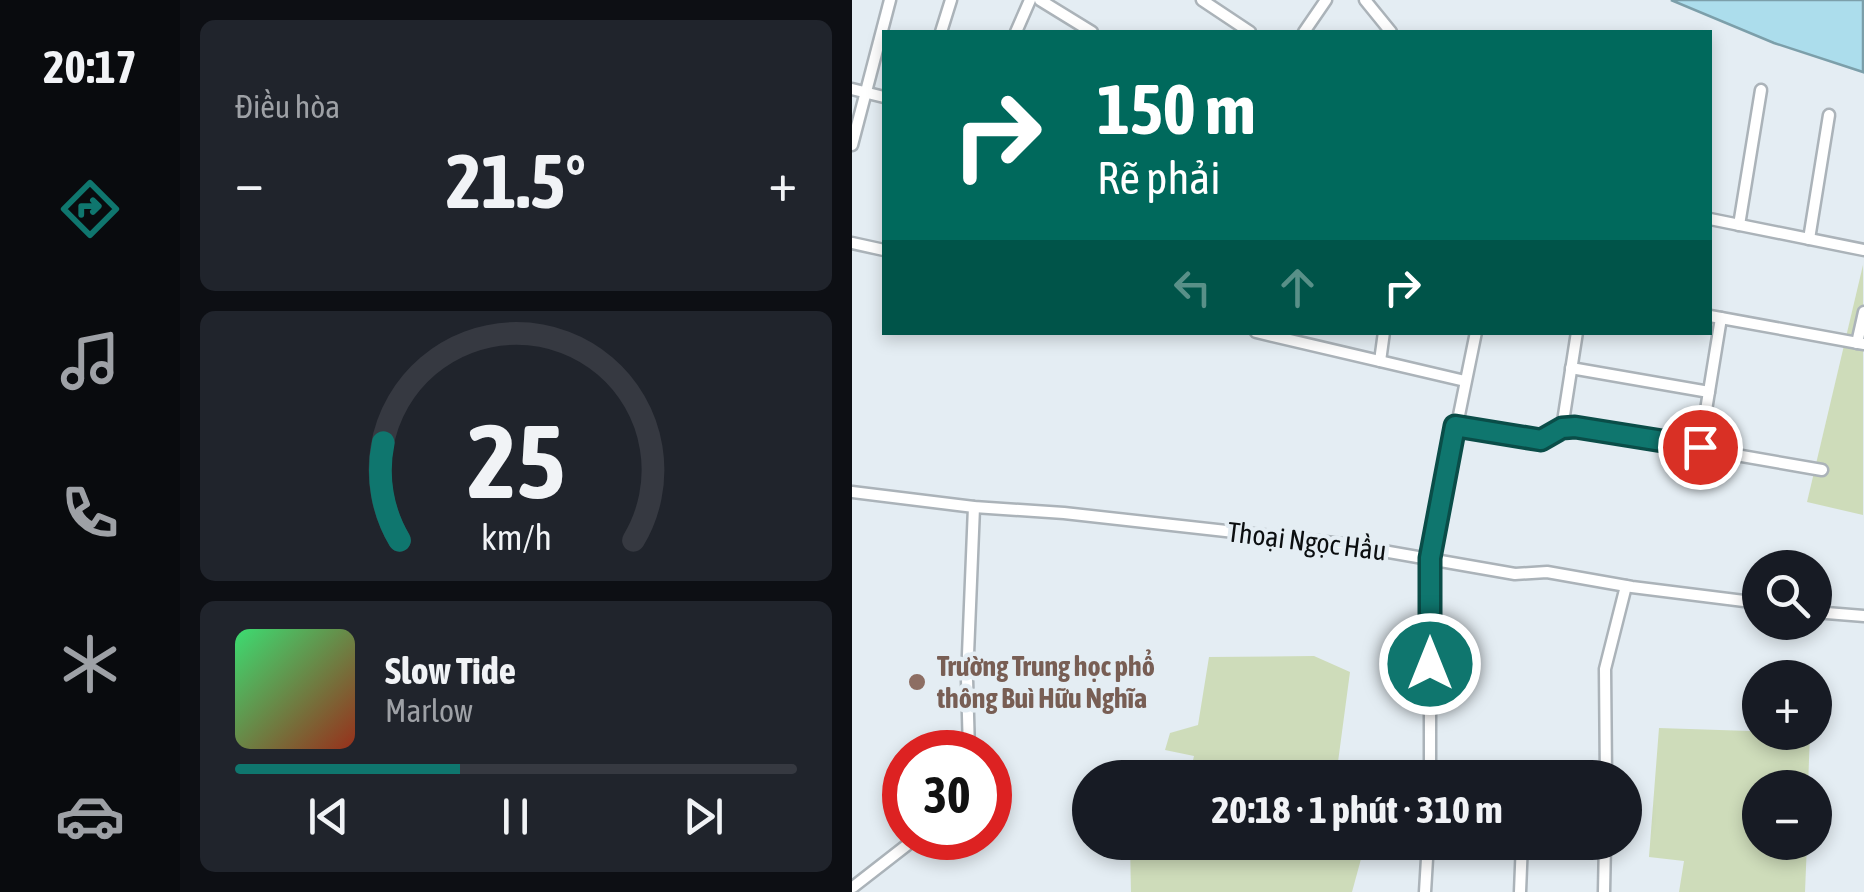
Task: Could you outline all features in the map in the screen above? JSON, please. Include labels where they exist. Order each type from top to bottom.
[{"type":"street","points":[[882,30],[890,0]]},
{"type":"street","points":[[942,30],[951,0]]},
{"type":"street","points":[[1017,30],[1030,0]]},
{"type":"street","points":[[1040,0],[1085,30]]},
{"type":"street","points":[[1202,0],[1247,30]]},
{"type":"street","points":[[1305,30],[1326,0]]},
{"type":"street","points":[[1364,0],[1389,30]]},
{"type":"street","points":[[852,145],[882,31]]},
{"type":"street","points":[[852,89],[882,96]]},
{"type":"street","points":[[1739,225],[1761,90]]},
{"type":"street","points":[[1809,239],[1829,116]]},
{"type":"street","points":[[1712,219],[1864,250]]},
{"type":"street","points":[[852,243],[882,250]]},
{"type":"street","points":[[1700,447],[1715,317],[1860,343],[1864,312]]},
{"type":"street","points":[[1269,335],[1466,381]]},
{"type":"street","points":[[1380,361],[1384,335]]},
{"type":"street","points":[[1430,760],[1430,558],[1475,335]]},
{"type":"street","points":[[1562,428],[1576,335]]},
{"type":"street","points":[[1571,368],[1709,392]]},
{"type":"street","points":[[1455,426],[1541,440],[1562,428],[1700,447],[1822,470]]},
{"type":"street","name":"Thoại Ngọc Hầu","points":[[852,492],[974,508],[1256,534],[1515,574],[1548,572],[1742,602]]},
{"type":"street","points":[[969,730],[974,508]]},
{"type":"street","points":[[1606,760],[1606,669],[1626,586]]},
{"type":"street","points":[[1832,613],[1864,616]]},
{"type":"street","points":[[853,889],[889,860]]},
{"type":"street","points":[[1425,892],[1427,860]]},
{"type":"street","points":[[1520,892],[1521,860]]},
{"type":"street","points":[[1604,892],[1605,860]]},
{"type":"green space","points":[[1863,265],[1863,515],[1807,502]]},
{"type":"green space","points":[[1314,656],[1350,672],[1338,760],[1193,760],[1194,756],[1165,750],[1170,733],[1198,725],[1209,657]]},
{"type":"green space","points":[[1659,728],[1742,731],[1742,750],[1809,750],[1809,770],[1742,770],[1742,860],[1806,860],[1805,892],[1679,892],[1684,861],[1649,857]]},
{"type":"green space","points":[[1130,860],[1361,860],[1352,892],[1131,892]]},
{"type":"water","points":[[1671,0],[1863,0],[1863,72],[1774,43]]},
{"type":"place","name":"Trường Trung học phổ thông Buì Hữu Nghĩa","points":[[917,682]]},
{"type":"route","points":[[1430,664],[1430,558],[1455,426],[1541,440],[1562,428],[1575,427],[1700,447]]}]
